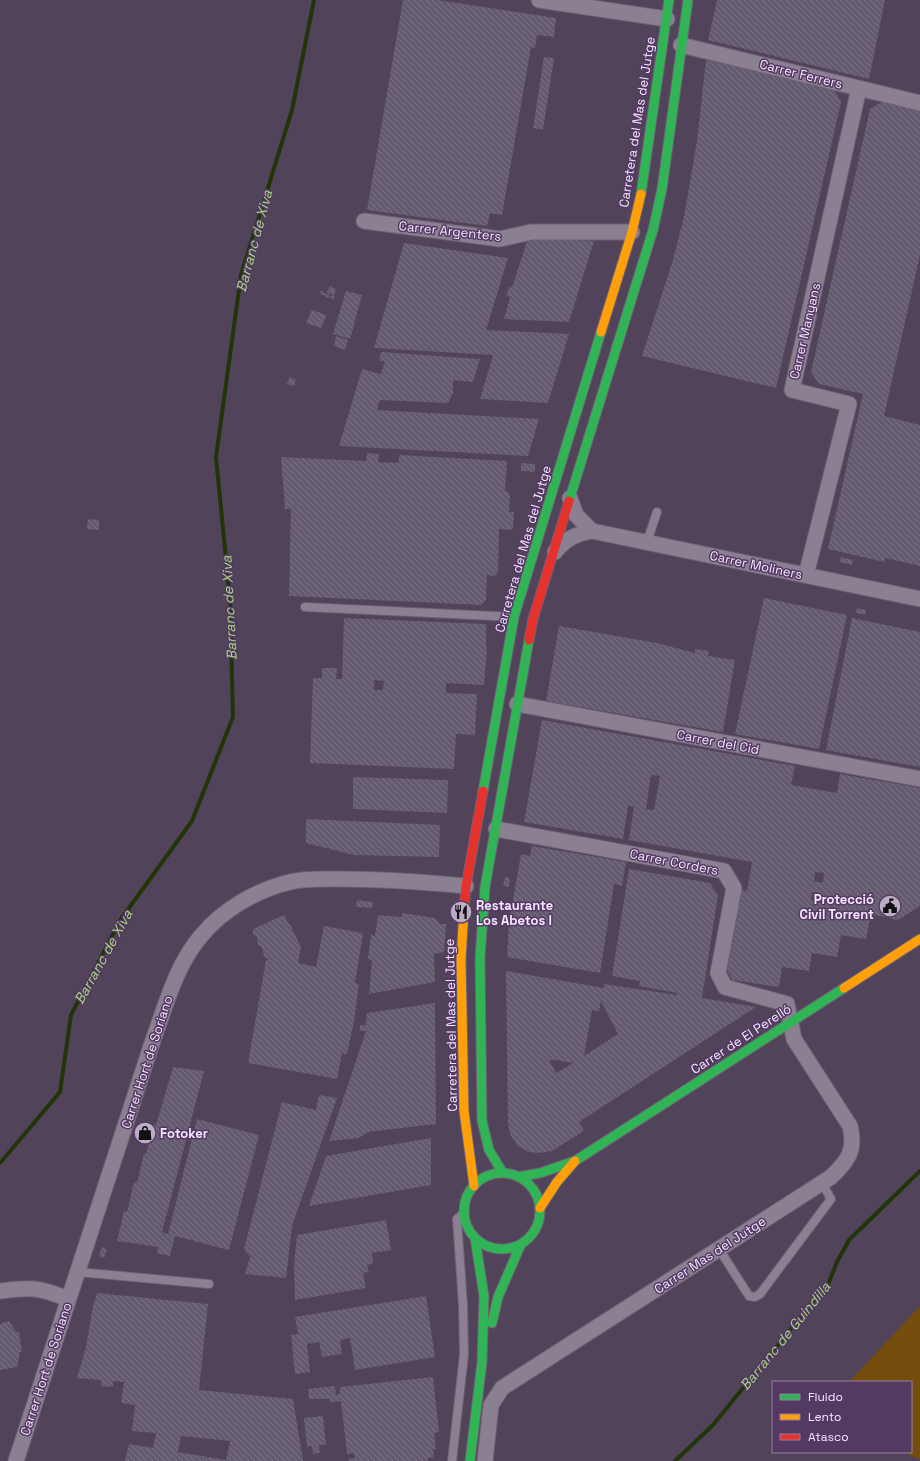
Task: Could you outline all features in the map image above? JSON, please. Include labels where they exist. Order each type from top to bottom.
[{"type":"street","points":[[539,0],[667,19]]},
{"type":"street","name":"Carretera del Mas del Jutge","points":[[474,1186],[464,1111],[461,960],[466,886],[514,617],[632,232],[643,186],[669,0]]},
{"type":"street","points":[[503,1173],[489,1150],[482,1121],[480,958],[485,887],[516,704],[534,619],[570,496],[653,230],[662,189],[688,0]]},
{"type":"street","name":"Carrer Ferrers","points":[[681,46],[920,103]]},
{"type":"street","name":"Carrer Manyans","points":[[806,575],[849,404],[792,390],[859,88]]},
{"type":"street","name":"Carrer Argenters","points":[[364,220],[500,239],[531,232],[632,232]]},
{"type":"street","points":[[570,496],[576,515],[592,531]]},
{"type":"street","name":"Carrer Moliners","points":[[552,556],[562,542],[580,533],[592,531],[920,598]]},
{"type":"street","name":"Carrer del Cid","points":[[516,704],[920,779]]},
{"type":"street","name":"Carrer Corders","points":[[496,828],[724,871],[734,888],[718,973],[725,987],[787,1004],[791,1021]]},
{"type":"street","name":"Carrer Hort de Soriano","points":[[16,1461],[153,1040],[178,972],[200,936],[222,914],[257,893],[291,881],[410,881],[466,886]]},
{"type":"street","name":"Carrer de El Perelló","points":[[575,1160],[920,939]]},
{"type":"street","name":"Carrer Mas del Jutge","points":[[485,1461],[491,1405],[502,1388],[822,1183],[847,1162],[853,1138],[850,1126],[794,1039],[791,1021]]},
{"type":"street","points":[[518,1177],[540,1173],[575,1160]]},
{"type":"street","points":[[540,1208],[557,1182],[575,1160]]},
{"type":"street","points":[[503,1173],[518,1177],[529,1184],[537,1195],[540,1208],[538,1222],[532,1235],[521,1244],[509,1248],[497,1249],[486,1245],[476,1238],[468,1226],[465,1212],[466,1198],[474,1186],[482,1179],[492,1174],[503,1173]]},
{"type":"street","points":[[470,1461],[473,1359],[484,1296],[476,1238]]},
{"type":"street","points":[[473,1359],[521,1244]]},
{"type":"street","points":[[0,1291],[25,1288],[43,1289],[68,1298]]},
{"type":"lane","points":[[646,542],[657,512]]},
{"type":"lane","points":[[305,607],[514,617]]},
{"type":"lane","points":[[719,1249],[749,1296],[755,1297],[760,1294],[831,1199],[822,1183]]},
{"type":"lane","points":[[452,1461],[473,1359],[463,1305],[457,1219],[465,1212]]},
{"type":"lane","points":[[78,1272],[209,1284]]},
{"type":"shaded area","points":[[920,1306],[920,1460],[906,1453],[912,1453],[912,1381],[850,1381]]},
{"type":"building","points":[[403,0],[437,0],[556,18],[554,37],[537,35],[535,48],[531,47],[502,215],[490,213],[487,226],[367,210]]},
{"type":"building","points":[[717,0],[885,0],[869,79],[708,40]]},
{"type":"building","points":[[544,57],[554,58],[543,130],[533,128]]},
{"type":"building","points":[[706,60],[834,89],[841,102],[776,388],[642,356],[672,263],[684,217],[697,141]]},
{"type":"building","points":[[882,102],[920,111],[920,255],[884,416],[920,425],[920,566],[885,558],[884,562],[828,549],[863,394],[819,384],[811,372],[870,109]]},
{"type":"building","points":[[528,238],[594,241],[569,322],[504,319],[510,297],[506,296],[509,287],[512,288]]},
{"type":"building","points":[[404,243],[508,258],[486,330],[569,334],[548,403],[480,399],[493,355],[374,348]]},
{"type":"building","points":[[330,286],[336,289],[333,300],[330,297],[333,295],[327,292]]},
{"type":"building","points":[[322,291],[325,294],[328,293],[330,297],[327,298],[325,295],[321,295],[320,292]]},
{"type":"building","points":[[346,291],[362,295],[350,339],[333,334]]},
{"type":"building","points":[[312,310],[327,315],[321,328],[306,323]]},
{"type":"building","points":[[336,336],[348,340],[345,350],[334,346]]},
{"type":"building","points":[[381,352],[480,359],[473,382],[453,380],[453,393],[448,403],[380,400],[377,410],[539,419],[528,456],[339,446],[362,369],[381,374],[385,361],[379,361]]},
{"type":"building","points":[[290,377],[296,380],[294,386],[287,384]]},
{"type":"building","points":[[367,453],[379,454],[378,462],[399,463],[399,455],[507,461],[505,490],[510,494],[509,512],[514,512],[513,528],[510,530],[499,529],[498,572],[495,576],[487,575],[486,600],[481,605],[289,596],[291,509],[285,509],[281,457],[366,461]]},
{"type":"building","points":[[521,463],[535,464],[535,472],[521,471]]},
{"type":"building","points":[[88,519],[99,520],[99,530],[87,529]]},
{"type":"building","points":[[841,557],[853,560],[852,565],[840,562]]},
{"type":"building","points":[[764,598],[847,615],[819,749],[735,734]]},
{"type":"building","points":[[857,608],[866,610],[865,615],[856,613]]},
{"type":"building","points":[[344,618],[486,624],[487,647],[484,685],[446,683],[446,693],[477,694],[475,735],[456,734],[454,769],[310,763],[313,678],[322,678],[322,668],[337,668],[336,679],[342,679]],"holes":[[[374,680],[384,681],[383,690],[374,690]]]},
{"type":"building","points":[[852,618],[920,632],[920,767],[826,750]]},
{"type":"building","points":[[559,626],[657,643],[695,653],[695,649],[709,651],[708,656],[735,660],[723,732],[546,701]]},
{"type":"building","points":[[542,720],[795,766],[791,785],[837,793],[840,774],[920,788],[920,906],[898,920],[871,914],[866,939],[841,935],[837,957],[812,953],[809,971],[782,967],[779,987],[733,980],[727,971],[740,890],[747,891],[752,862],[629,840],[634,807],[628,806],[623,839],[524,822]],"holes":[[[651,775],[660,776],[654,810],[646,809]],[[815,872],[824,873],[823,883],[814,881]],[[812,892],[821,894],[820,903],[811,901]]]},
{"type":"building","points":[[353,777],[448,780],[447,813],[353,809]]},
{"type":"building","points":[[306,819],[440,825],[439,857],[354,855],[306,843]]},
{"type":"building","points":[[532,846],[626,862],[622,886],[614,884],[600,973],[507,957],[509,922],[521,854],[530,856]]},
{"type":"building","points":[[629,869],[710,883],[718,895],[702,998],[756,1007],[579,1122],[584,1131],[552,1151],[538,1153],[529,1152],[517,1145],[510,1134],[508,1124],[506,971],[604,988],[604,984],[677,995],[677,993],[639,986],[640,981],[612,976]],"holes":[[[601,1001],[618,1034],[584,1056],[592,1010],[599,1011]],[[549,1060],[555,1060],[573,1063],[556,1073]]]},
{"type":"building","points":[[505,877],[510,878],[509,887],[503,886]]},
{"type":"building","points":[[357,900],[373,902],[372,908],[356,907]]},
{"type":"building","points":[[402,913],[435,918],[440,924],[446,924],[444,952],[434,954],[435,982],[369,994],[372,960],[368,959],[371,935],[375,936],[378,915],[402,917]]},
{"type":"building","points":[[284,915],[301,947],[298,963],[316,967],[324,926],[363,933],[355,983],[359,984],[354,1022],[347,1054],[342,1053],[337,1079],[248,1063],[266,960],[269,958],[267,959],[264,956],[262,947],[258,945],[257,937],[253,934],[253,929]]},
{"type":"building","points":[[435,1003],[436,1124],[368,1132],[359,1138],[329,1141],[366,1031],[360,1031],[360,1025],[366,1025],[367,1013]]},
{"type":"building","points":[[173,1067],[204,1071],[162,1232],[168,1234],[197,1119],[259,1135],[229,1250],[175,1236],[170,1256],[157,1253],[158,1247],[117,1241],[124,1211],[127,1212],[134,1182],[137,1183],[144,1153],[146,1154],[154,1124],[156,1125]]},
{"type":"building","points":[[319,1095],[337,1098],[292,1226],[286,1278],[245,1274],[250,1257],[244,1249],[282,1102],[316,1110]]},
{"type":"building","points":[[431,1138],[431,1185],[309,1206],[326,1156]]},
{"type":"building","points":[[386,1220],[391,1250],[372,1253],[373,1264],[367,1265],[369,1272],[363,1273],[366,1288],[295,1300],[294,1267],[297,1235]]},
{"type":"building","points":[[102,1247],[107,1249],[104,1258],[99,1256]]},
{"type":"building","points":[[97,1293],[208,1304],[199,1390],[293,1399],[303,1461],[125,1461],[129,1444],[153,1448],[156,1433],[132,1431],[135,1405],[121,1403],[124,1382],[113,1381],[113,1387],[101,1386],[101,1380],[77,1378],[86,1347],[93,1306]],"holes":[[[181,1436],[230,1441],[226,1460],[178,1452]]]},
{"type":"building","points":[[426,1296],[435,1357],[355,1370],[350,1338],[340,1340],[342,1354],[322,1357],[319,1342],[307,1344],[310,1372],[295,1374],[291,1335],[298,1334],[295,1317]]},
{"type":"building","points":[[9,1321],[16,1332],[19,1332],[22,1352],[20,1352],[17,1367],[0,1370],[0,1324]]},
{"type":"building","points":[[433,1377],[439,1432],[434,1433],[436,1449],[433,1449],[434,1457],[428,1458],[428,1461],[349,1461],[349,1459],[355,1458],[354,1453],[347,1454],[341,1401],[330,1402],[330,1399],[309,1399],[308,1389],[335,1386],[336,1395],[340,1394],[340,1387]]},
{"type":"building","points":[[323,1416],[326,1445],[319,1445],[320,1453],[313,1454],[312,1446],[307,1447],[304,1418]]},
{"type":"waterway","name":"Barranc de Xiva","points":[[0,1163],[60,1092],[71,1015],[121,919],[192,821],[233,717],[230,600],[216,457],[241,275],[292,110],[314,0]]},
{"type":"waterway","name":"Barranc de Guindilla","points":[[675,1461],[713,1425],[829,1282],[837,1262],[849,1240],[920,1171]]},
{"type":"traffic: fast","points":[[641,194],[669,0]]},
{"type":"traffic: fast","points":[[569,501],[653,230],[662,189],[688,0]]},
{"type":"traffic: fast","points":[[483,791],[514,617],[601,332]]},
{"type":"traffic: fast","points":[[503,1173],[489,1150],[482,1121],[480,958],[485,887],[529,640]]},
{"type":"traffic: fast","points":[[518,1177],[540,1173],[575,1161],[844,988]]},
{"type":"traffic: fast","points":[[502,1173],[516,1176],[529,1184],[537,1197],[540,1211],[537,1225],[529,1238],[516,1246],[502,1249],[488,1246],[475,1238],[467,1225],[464,1211],[467,1197],[475,1184],[488,1176],[502,1173]]},
{"type":"traffic: fast","points":[[470,1461],[482,1362],[484,1296],[475,1238]]},
{"type":"traffic: fast","points":[[492,1323],[498,1297],[521,1244]]},
{"type":"traffic: slow","points":[[601,332],[632,232],[641,194]]},
{"type":"traffic: slow","points":[[464,909],[461,960],[464,1111],[474,1186]]},
{"type":"traffic: slow","points":[[844,988],[920,939]]},
{"type":"traffic: slow","points":[[540,1208],[557,1182],[575,1161]]},
{"type":"traffic: jam","points":[[529,640],[533,619],[569,501]]},
{"type":"traffic: jam","points":[[464,909],[466,886],[483,791]]},
{"type":"place","name":"Protecció Civil Torrent","points":[[890,906]]},
{"type":"place","name":"Restaurante Los Abetos I","points":[[461,912]]},
{"type":"place","name":"Fotoker","points":[[145,1133]]}]
